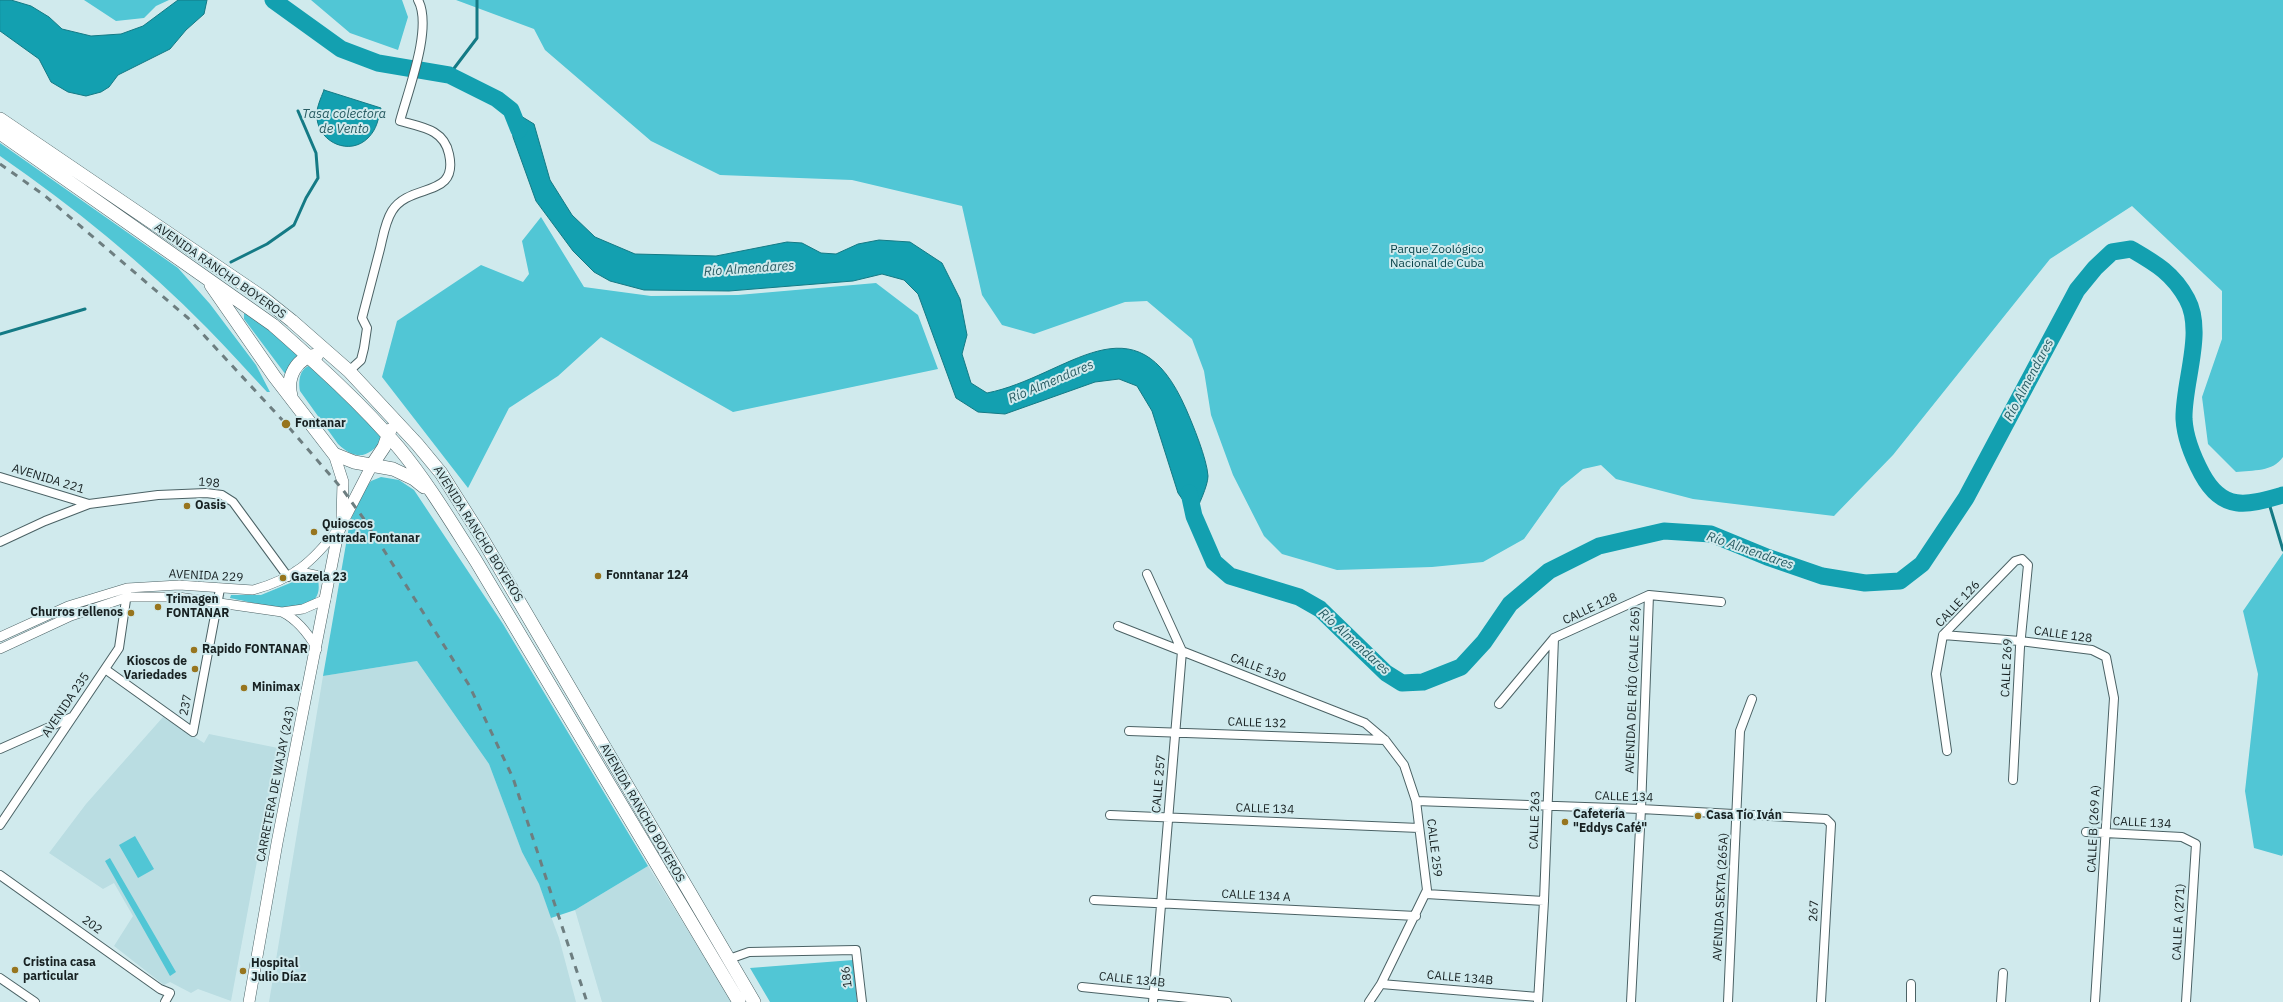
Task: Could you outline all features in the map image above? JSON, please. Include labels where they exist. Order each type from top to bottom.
[{"type":"highway","name":"AVENIDA RANCHO BOYEROS","points":[[0,119],[262,297],[345,367],[389,413],[432,462],[469,516],[754,1002]]},
{"type":"highway","name":"AVENIDA RANCHO BOYEROS","points":[[0,133],[249,306],[309,357],[389,436],[437,501],[498,598],[739,1002]]},
{"type":"highway","points":[[186,262],[222,299],[271,371],[334,454],[354,462],[387,468],[407,475],[437,501]]},
{"type":"highway","points":[[291,396],[289,382],[293,371],[300,362],[309,357],[320,356],[345,367]]},
{"type":"highway","points":[[372,465],[389,436],[391,424],[389,413]]},
{"type":"main road","name":"CARRETERA DE WAJAY (243)","points":[[249,1002],[277,843],[341,525],[343,482],[334,454]]},
{"type":"main road","name":"CARRETERA DE WAJAY (243)","points":[[341,525],[372,465]]},
{"type":"street","points":[[345,367],[361,360],[367,328],[362,318],[388,218],[399,202],[409,196],[439,186],[447,181],[451,172],[449,151],[434,131],[400,120],[421,41],[424,22],[422,7],[418,0]]},
{"type":"street","name":"AVENIDA 221","points":[[0,477],[89,504]]},
{"type":"street","name":"198","points":[[89,504],[158,495],[206,493],[222,495],[233,502],[288,576]]},
{"type":"street","points":[[0,542],[46,521],[89,504]]},
{"type":"street","name":"AVENIDA 229","points":[[0,637],[68,606],[127,593],[179,585],[220,589],[253,590],[288,576],[314,558],[341,525]]},
{"type":"street","name":"CALLE 126","points":[[1947,751],[1936,674],[1943,635],[2015,562],[2022,560]]},
{"type":"street","name":"CALLE 269","points":[[2013,780],[2020,641],[2028,565],[2022,560]]},
{"type":"street","points":[[296,571],[330,578]]},
{"type":"street","name":"CALLE 257","points":[[1147,574],[1182,651],[1153,998]]},
{"type":"street","name":"237","points":[[105,669],[193,732],[220,589]]},
{"type":"street","name":"AVENIDA 229","points":[[0,648],[127,593],[178,597],[282,612],[303,610],[326,599]]},
{"type":"street","name":"AVENIDA 235","points":[[0,825],[119,648],[127,593]]},
{"type":"street","points":[[1648,595],[1721,602]]},
{"type":"street","name":"CALLE 128","points":[[1499,704],[1554,638],[1648,595]]},
{"type":"street","name":"AVENIDA DEL RÍO (CALLE 265)","points":[[1631,1002],[1641,809],[1648,595]]},
{"type":"street","name":"AVENIDA 229","points":[[282,612],[295,620],[308,635],[317,649]]},
{"type":"street","name":"CALLE 130","points":[[1118,626],[1365,723],[1385,740]]},
{"type":"street","name":"CALLE 128","points":[[1943,635],[2020,641],[2092,650],[2106,657]]},
{"type":"street","name":"CALLE 263","points":[[1538,999],[1544,901],[1554,638]]},
{"type":"street","name":"CALLE B (269 A)","points":[[2095,1002],[2114,698],[2106,657]]},
{"type":"street","name":"AVENIDA SEXTA (265A)","points":[[1728,1002],[1740,731],[1752,700]]},
{"type":"street","points":[[0,749],[73,716]]},
{"type":"street","name":"CALLE 132","points":[[1129,731],[1385,740]]},
{"type":"street","name":"CALLE 259","points":[[1369,1002],[1381,984],[1416,916],[1427,890],[1416,801],[1404,765],[1385,740]]},
{"type":"street","name":"CALLE 134","points":[[1416,801],[1641,809],[1826,819],[1830,821]]},
{"type":"street","name":"CALLE 134","points":[[1110,815],[1419,828]]},
{"type":"street","name":"267","points":[[1821,1002],[1830,821]]},
{"type":"street","name":"CALLE 134","points":[[2086,832],[2182,837],[2196,844]]},
{"type":"street","name":"CALLE A (271)","points":[[2186,1002],[2196,844]]},
{"type":"street","name":"202","points":[[0,875],[160,989],[170,993],[165,1002]]},
{"type":"street","points":[[1426,894],[1544,901]]},
{"type":"street","name":"CALLE 134 A","points":[[1094,900],[1416,916]]},
{"type":"street","name":"186","points":[[729,959],[749,952],[856,950],[862,1002]]},
{"type":"street","points":[[2001,1002],[2003,972]]},
{"type":"street","points":[[0,978],[35,1002]]},
{"type":"street","name":"CALLE 134B","points":[[1381,984],[1538,999]]},
{"type":"street","points":[[1910,984],[1911,1002]]},
{"type":"street","name":"CALLE 134B","points":[[1082,987],[1153,998],[1226,1002]]},
{"type":"shaded area","points":[[417,661],[489,764],[522,852],[539,884],[559,938],[576,1002],[269,1002],[323,676]]},
{"type":"shaded area","points":[[163,717],[204,743],[209,734],[278,748],[231,1001],[198,989],[191,993],[170,982],[164,985],[114,946],[133,916],[114,883],[103,889],[49,853],[86,804]]},
{"type":"shaded area","points":[[648,866],[732,1002],[602,1002],[575,910]]},
{"type":"green space","points":[[84,0],[169,0],[156,6],[144,18],[116,21]]},
{"type":"green space","points":[[311,0],[402,0],[408,17],[398,50],[350,33]]},
{"type":"green space","name":"Parque Zoológico Nacional de Cuba","points":[[456,0],[2283,0],[2283,457],[2279,462],[2268,468],[2236,472],[2208,444],[2202,397],[2222,339],[2222,291],[2132,206],[2050,259],[1893,455],[1834,516],[1693,499],[1616,479],[1601,465],[1583,469],[1561,487],[1524,539],[1483,562],[1432,567],[1337,570],[1282,554],[1264,536],[1233,475],[1211,415],[1204,371],[1192,339],[1147,301],[1125,302],[1034,334],[1002,325],[982,295],[962,206],[852,180],[720,175],[651,141],[545,50],[534,29]]},
{"type":"green space","points":[[0,143],[178,268],[210,304],[256,365],[270,392],[267,392],[183,304],[108,237],[55,195],[0,156]]},
{"type":"green space","points":[[541,217],[584,287],[651,296],[738,295],[876,283],[918,315],[938,369],[733,412],[601,337],[558,376],[509,408],[468,488],[382,377],[397,321],[481,265],[523,282],[529,274],[522,241]]},
{"type":"green space","points":[[246,312],[299,352],[286,375],[244,319],[244,314]]},
{"type":"green space","points":[[312,365],[383,438],[368,453],[357,455],[345,450],[338,444],[300,391],[299,383],[302,371],[308,366]]},
{"type":"green space","points":[[381,477],[399,480],[414,490],[503,624],[648,866],[575,910],[551,918],[539,884],[522,852],[489,764],[417,661],[323,676],[350,521],[365,489],[371,481]]},
{"type":"green space","points":[[2283,553],[2282,856],[2254,848],[2245,791],[2258,674],[2243,611]]},
{"type":"green space","points":[[310,577],[318,580],[318,594],[311,602],[300,607],[270,606],[230,598],[231,595],[261,595],[300,579]]},
{"type":"green space","points":[[135,836],[154,869],[138,878],[119,845]]},
{"type":"green space","points":[[110,858],[176,972],[170,976],[105,861]]},
{"type":"green space","points":[[853,960],[857,1002],[770,1002],[750,968]]},
{"type":"water","points":[[0,0],[11,0],[31,6],[49,17],[62,29],[91,36],[121,34],[143,26],[178,0],[207,0],[204,14],[186,30],[170,49],[118,75],[109,87],[101,92],[86,96],[68,92],[51,82],[39,59],[0,31]]},
{"type":"water","name":"Tasa colectora de Vento","points":[[324,90],[381,108],[375,128],[368,138],[353,146],[345,146],[337,144],[324,135],[319,127],[317,112]]},
{"type":"water","points":[[511,110],[534,124],[550,180],[572,215],[595,237],[635,254],[716,256],[787,242],[802,243],[821,253],[836,254],[858,244],[879,240],[910,242],[942,263],[960,299],[967,335],[962,354],[971,383],[987,393],[1017,384],[1072,360],[1098,351],[1122,348],[1145,355],[1166,374],[1186,409],[1202,452],[1207,469],[1208,480],[1194,516],[1178,493],[1152,411],[1137,386],[1119,379],[1095,382],[1005,414],[978,412],[956,398],[918,294],[904,280],[882,274],[853,281],[729,291],[644,290],[610,281],[594,272],[573,251],[536,201],[513,137]]},
{"type":"waterway","name":"Río Almendares","points":[[273,0],[341,49],[378,63],[449,75],[497,99],[511,110],[519,130]]},
{"type":"waterway","points":[[449,75],[477,38],[477,0]]},
{"type":"waterway","points":[[231,262],[267,244],[294,225],[306,198],[318,178],[316,153],[298,111]]},
{"type":"waterway","name":"Río Almendares","points":[[1189,493],[1194,516],[1214,562],[1230,576],[1299,597],[1320,609],[1386,673],[1402,683],[1423,682],[1461,667],[1484,642],[1510,604],[1549,571],[1599,546],[1664,531],[1711,534],[1767,557],[1822,576],[1865,583],[1900,581],[1922,564],[1966,498],[2077,290],[2095,268],[2112,252],[2131,249],[2156,264],[2176,282],[2187,299],[2192,312],[2194,342],[2184,419],[2190,448],[2210,487],[2219,495],[2237,503],[2248,503],[2283,495]]},
{"type":"waterway","points":[[0,334],[85,309]]},
{"type":"waterway","points":[[2268,500],[2283,550]]},
{"type":"railway","points":[[0,164],[44,195],[188,318],[286,424],[343,490],[366,522],[469,685],[513,778],[587,1002]]},
{"type":"place","name":"Fontanar","points":[[286,424]]},
{"type":"place","name":"Oasis","points":[[187,506]]},
{"type":"place","name":"Quioscos entrada Fontanar","points":[[314,532]]},
{"type":"place","name":"Fonntanar 124","points":[[598,576]]},
{"type":"place","name":"Gazela 23","points":[[283,578]]},
{"type":"place","name":"Trimagen FONTANAR","points":[[158,607]]},
{"type":"place","name":"Churros rellenos","points":[[131,613]]},
{"type":"place","name":"Rapido FONTANAR","points":[[194,650]]},
{"type":"place","name":"Kioscos de Variedades","points":[[195,669]]},
{"type":"place","name":"Minimax","points":[[244,688]]},
{"type":"place","name":"Casa Tío Iván","points":[[1698,816]]},
{"type":"place","name":"Cafetería \"Eddys Café\"","points":[[1565,822]]},
{"type":"place","name":"Cristina casa particular","points":[[15,970]]},
{"type":"place","name":"Hospital Julio Díaz","points":[[243,971]]}]
